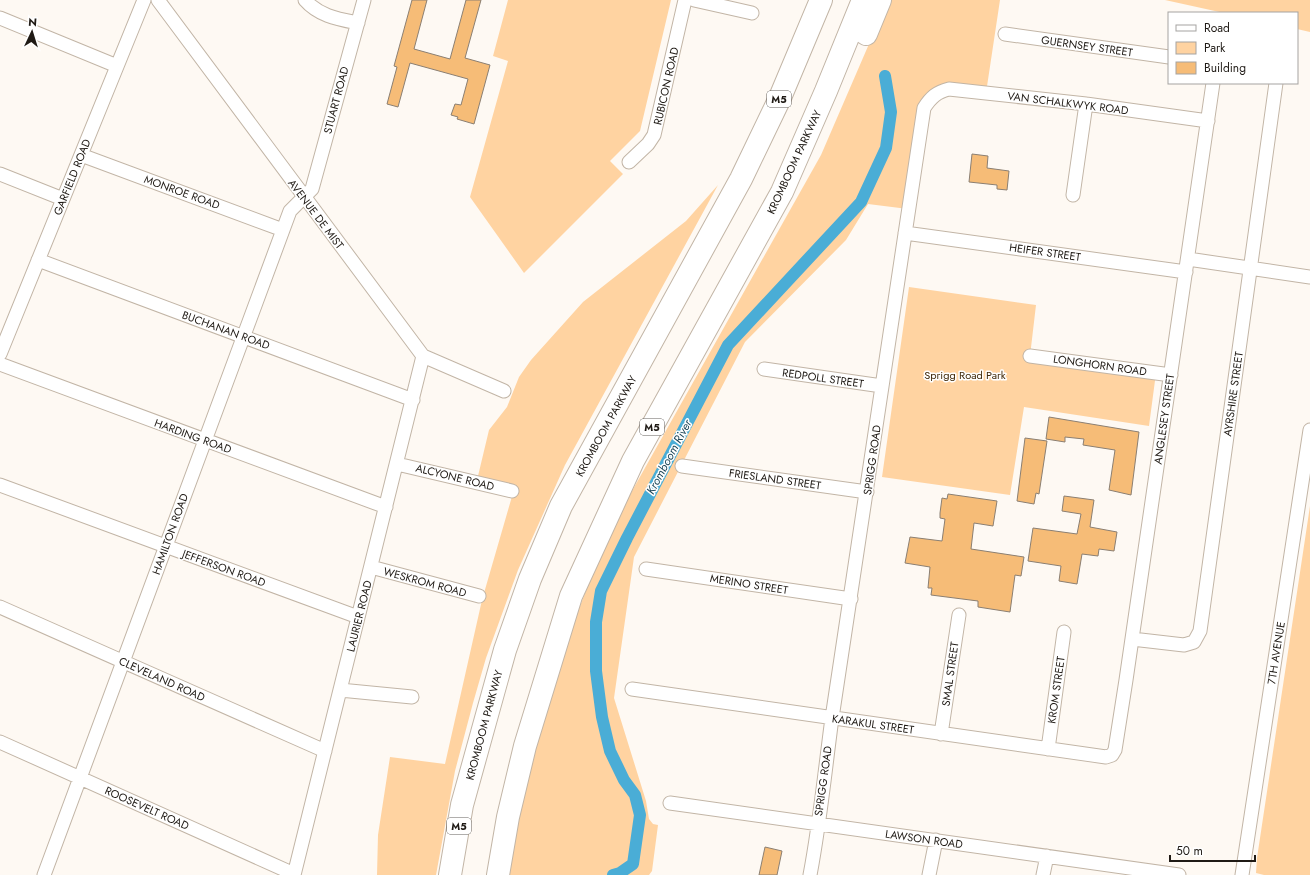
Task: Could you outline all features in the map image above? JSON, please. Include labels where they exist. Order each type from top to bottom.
[{"type":"highway","name":"KROMBOOM PARKWAY","points":[[498,875],[508,817],[525,746],[571,596],[634,461],[782,192],[826,91],[863,0]]},
{"type":"highway","points":[[782,192],[803,168],[822,133],[856,59],[880,0]]},
{"type":"highway","name":"KROMBOOM PARKWAY","points":[[450,875],[462,805],[505,650],[530,579],[561,506],[741,179],[779,100],[817,5]]},
{"type":"street","name":"GARFIELD ROAD","points":[[0,354],[144,0]]},
{"type":"street","name":"AVENUE DE MIST","points":[[158,0],[423,356],[504,391]]},
{"type":"street","points":[[304,0],[324,15],[358,23]]},
{"type":"street","name":"STUART ROAD","points":[[304,198],[312,189],[364,0]]},
{"type":"street","name":"RUBICON ROAD","points":[[628,162],[648,144],[654,135],[685,0]]},
{"type":"street","points":[[694,0],[752,13]]},
{"type":"street","points":[[0,18],[117,66]]},
{"type":"street","name":"GUERNSEY STREET","points":[[1005,34],[1168,57]]},
{"type":"street","name":"ANGLESEY STREET","points":[[1112,755],[1115,750],[1132,638],[1213,84]]},
{"type":"street","name":"AYRSHIRE STREET","points":[[1132,638],[1184,645],[1194,642],[1200,631],[1276,84]]},
{"type":"street","name":"VAN SCHALKWYK ROAD","points":[[930,98],[938,92],[950,89],[1086,104],[1208,121]]},
{"type":"street","name":"SPRIGG ROAD","points":[[810,875],[817,840],[832,718],[924,108],[930,98]]},
{"type":"street","points":[[1073,195],[1086,104]]},
{"type":"street","name":"MONROE ROAD","points":[[81,155],[283,230]]},
{"type":"street","points":[[0,174],[63,199]]},
{"type":"street","name":"HAMILTON ROAD","points":[[44,875],[242,336],[290,211],[297,202],[304,198]]},
{"type":"street","name":"HEIFER STREET","points":[[905,233],[1187,266],[1251,268],[1310,277]]},
{"type":"street","name":"BUCHANAN ROAD","points":[[38,260],[413,400]]},
{"type":"street","name":"LAURIER ROAD","points":[[294,874],[423,356]]},
{"type":"street","name":"LONGHORN ROAD","points":[[1030,356],[1171,375]]},
{"type":"street","name":"HARDING ROAD","points":[[0,364],[386,506]]},
{"type":"street","name":"REDPOLL STREET","points":[[764,369],[882,386]]},
{"type":"street","name":"7TH AVENUE","points":[[1242,875],[1310,430]]},
{"type":"street","name":"ALCYONE ROAD","points":[[397,464],[512,491]]},
{"type":"street","name":"FRIESLAND STREET","points":[[682,466],[867,492]]},
{"type":"street","name":"JEFFERSON ROAD","points":[[0,486],[358,617]]},
{"type":"street","name":"WESKROM ROAD","points":[[371,567],[479,596]]},
{"type":"street","name":"MERINO STREET","points":[[646,569],[851,599]]},
{"type":"street","name":"CLEVELAND ROAD","points":[[0,607],[325,751]]},
{"type":"street","name":"SMAL STREET","points":[[941,734],[959,615]]},
{"type":"street","name":"KROM STREET","points":[[1048,749],[1064,632]]},
{"type":"street","name":"KARAKUL STREET","points":[[632,689],[1106,757],[1112,755]]},
{"type":"street","points":[[340,690],[412,697]]},
{"type":"street","name":"ROOSEVELT ROAD","points":[[0,742],[294,874]]},
{"type":"street","name":"LAWSON ROAD","points":[[670,803],[1047,856],[1162,874],[1179,875]]},
{"type":"street","points":[[929,875],[936,840]]},
{"type":"street","points":[[1043,875],[1047,856]]},
{"type":"green space","points":[[508,0],[671,0],[640,131],[610,161],[623,174],[524,273],[470,197],[508,61],[493,56]]},
{"type":"green space","points":[[888,0],[1000,0],[986,93],[949,89],[930,98],[908,209],[868,204],[846,240],[745,342],[634,557],[614,698],[646,801],[649,819],[653,824],[658,825],[652,871],[649,875],[506,875],[526,775],[573,623],[588,586],[623,507],[821,155]]},
{"type":"green space","points":[[1165,0],[1310,0],[1310,32],[1298,29],[1298,12],[1219,12]]},
{"type":"green space","points":[[718,185],[565,465],[518,570],[486,658],[473,703],[455,771],[436,875],[377,875],[378,835],[390,757],[445,764],[482,600],[515,486],[478,476],[489,430],[507,407],[519,377],[531,360],[583,302],[686,221]]},
{"type":"green space","name":"Sprigg Road Park","points":[[909,287],[1036,305],[1030,356],[1156,373],[1149,426],[1024,407],[1010,495],[882,477]]},
{"type":"green space","points":[[1310,506],[1310,875],[1264,875],[1256,873],[1257,858]]},
{"type":"building","points":[[412,0],[427,0],[414,49],[450,59],[466,0],[481,0],[465,58],[490,65],[474,124],[457,119],[458,117],[451,115],[455,104],[461,105],[468,79],[410,63],[398,107],[387,104],[397,67],[394,66]]},
{"type":"building","points":[[972,154],[988,156],[987,168],[1009,171],[1007,190],[997,189],[997,185],[969,182]]},
{"type":"building","points":[[1049,417],[1139,432],[1131,495],[1109,490],[1115,450],[1083,445],[1084,439],[1065,437],[1065,442],[1046,439]]},
{"type":"building","points":[[1025,438],[1047,441],[1039,494],[1036,493],[1034,504],[1017,501]]},
{"type":"building","points":[[948,494],[997,501],[993,526],[974,523],[971,549],[1024,557],[1021,576],[1015,575],[1010,612],[978,607],[978,601],[931,595],[932,588],[928,588],[930,567],[905,563],[910,537],[942,541],[945,519],[940,518],[940,513],[942,498],[947,499]]},
{"type":"building","points":[[1064,496],[1094,500],[1090,527],[1117,532],[1114,551],[1099,549],[1098,556],[1082,554],[1077,584],[1059,581],[1061,566],[1028,561],[1033,528],[1077,534],[1081,514],[1062,511]]},
{"type":"building","points":[[765,847],[782,851],[777,875],[759,875]]},
{"type":"waterway","name":"Kromboom River","points":[[613,875],[620,873],[633,864],[640,815],[635,795],[624,780],[610,751],[602,717],[596,671],[596,622],[601,591],[627,538],[728,345],[861,202],[886,148],[891,112],[885,76]]}]
